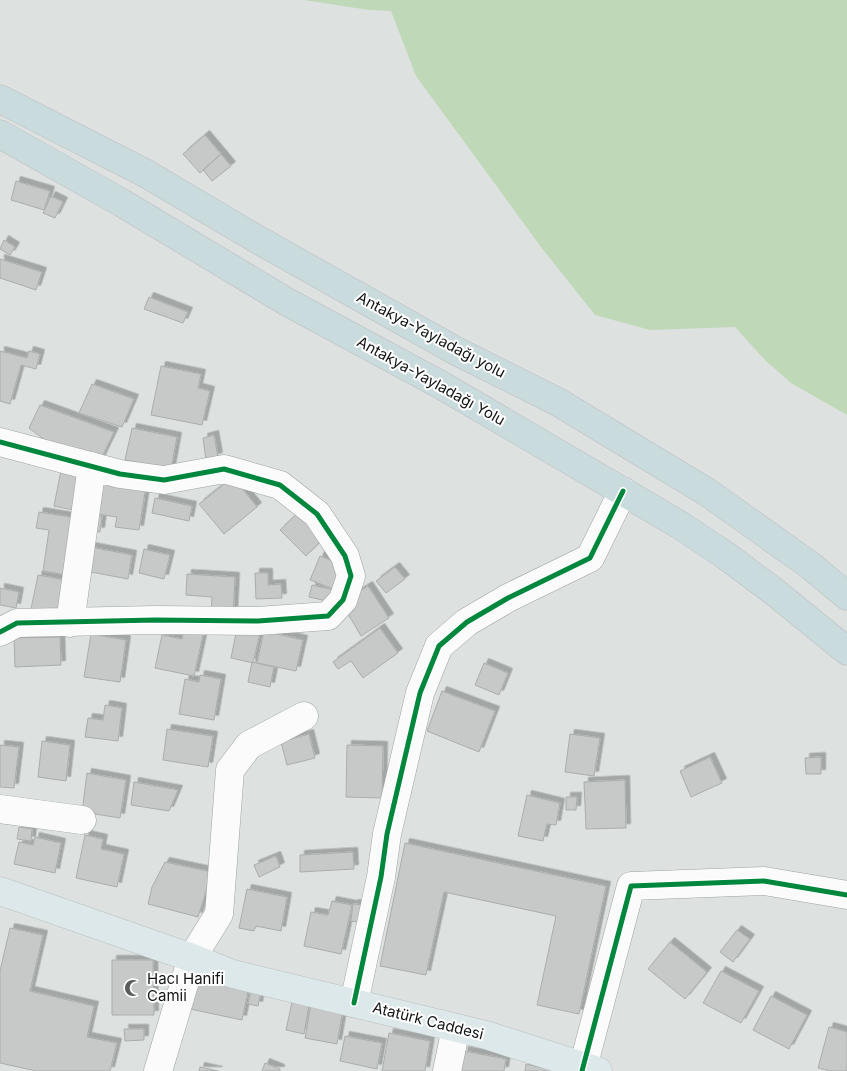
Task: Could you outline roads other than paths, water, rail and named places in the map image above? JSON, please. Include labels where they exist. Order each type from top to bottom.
[{"type":"highway","name":"Antakya-Yayladağı yolu","points":[[0,100],[145,173],[262,242],[456,351],[558,402],[707,492],[811,566],[847,596]]},
{"type":"highway","name":"Antakya-Yayladağı Yolu","points":[[0,134],[122,203],[289,302],[442,385],[680,525],[772,590],[847,651]]},
{"type":"main road","name":"Atatürk Caddesi","points":[[0,891],[233,974],[486,1035],[588,1069]]},
{"type":"street","points":[[0,442],[120,474],[164,480],[224,468],[280,485],[317,514],[345,556],[351,576],[343,600],[328,616],[258,621],[155,620],[17,623],[0,632]]},
{"type":"street","points":[[70,623],[92,466]]},
{"type":"street","points":[[354,1003],[381,877],[387,834],[418,702],[439,646],[467,622],[508,598],[590,558],[623,491]]},
{"type":"street","points":[[158,1071],[192,958],[219,914],[230,770],[249,745],[304,716]]},
{"type":"street","points":[[0,809],[82,820]]},
{"type":"street","points":[[588,1069],[631,886],[764,881],[847,895]]},
{"type":"street","points":[[447,1071],[456,1028]]},
{"type":"place","name":"Hacı Hanifi Camii","points":[[133,988]]}]
